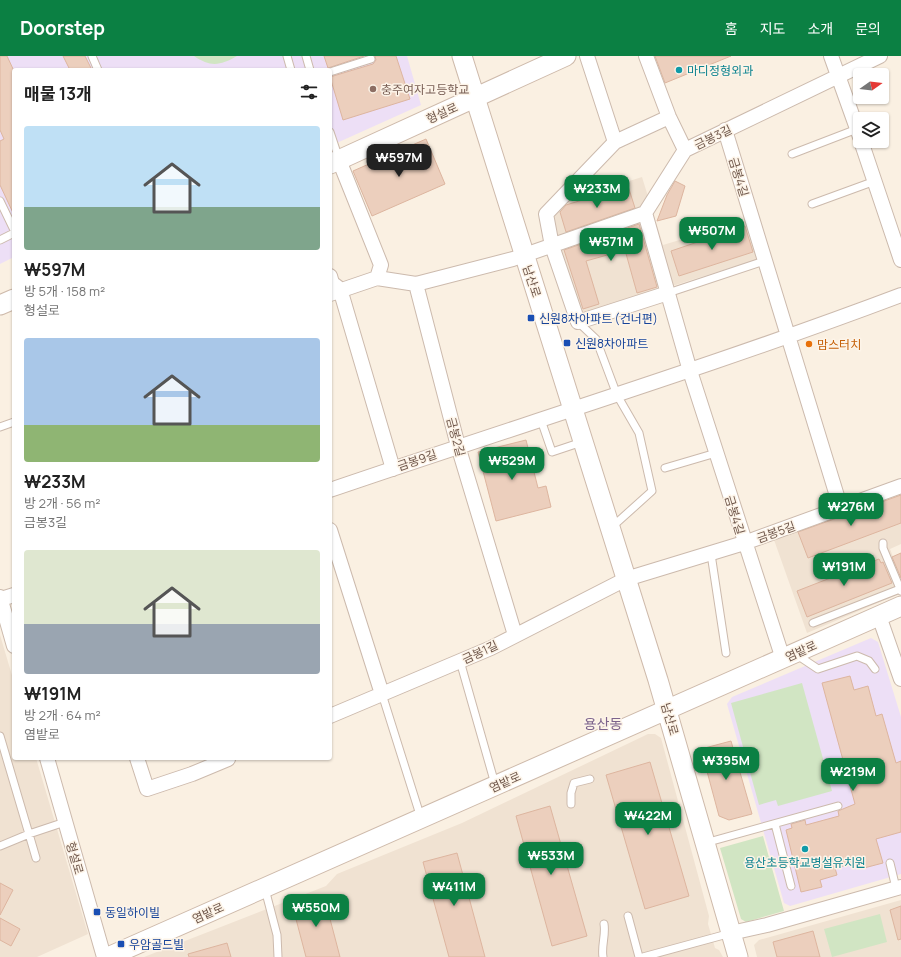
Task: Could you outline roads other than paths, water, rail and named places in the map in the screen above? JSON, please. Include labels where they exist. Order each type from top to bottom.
[{"type":"street","name":"남산로","points":[[462,56],[667,710],[738,957]]},
{"type":"street","name":"형설로","points":[[334,162],[566,56]]},
{"type":"street","points":[[587,56],[615,142]]},
{"type":"street","points":[[646,56],[669,117],[685,150]]},
{"type":"street","points":[[831,56],[853,116]]},
{"type":"street","name":"금봉3길","points":[[645,213],[685,150],[880,56]]},
{"type":"street","points":[[668,293],[578,322],[552,246],[546,214],[615,142],[669,117]]},
{"type":"street","name":"금봉4길","points":[[725,130],[840,509]]},
{"type":"street","points":[[864,148],[901,260]]},
{"type":"street","points":[[334,162],[380,265],[377,278]]},
{"type":"street","points":[[393,469],[335,292],[377,278],[416,284],[524,256],[645,213]]},
{"type":"street","name":"금봉4길","points":[[645,213],[690,371],[744,544],[789,656]]},
{"type":"street","name":"금봉2길","points":[[416,284],[458,446],[515,635]]},
{"type":"street","points":[[573,410],[788,337],[901,295]]},
{"type":"street","points":[[0,305],[12,300]]},
{"type":"street","name":"금봉9길","points":[[332,489],[458,446],[573,410]]},
{"type":"street","name":"금봉5길","points":[[626,579],[744,544],[901,486]]},
{"type":"street","points":[[332,536],[382,694]]},
{"type":"street","name":"금봉1길","points":[[332,715],[460,661],[626,579]]},
{"type":"street","name":"염밭로","points":[[108,957],[879,616],[901,595]]},
{"type":"street","points":[[5,597],[12,634]]},
{"type":"street","points":[[879,616],[901,679]]},
{"type":"street","name":"형설로","points":[[47,760],[104,957]]},
{"type":"street","points":[[138,760],[147,789],[192,774],[224,760]]},
{"type":"street","points":[[731,933],[767,925],[899,888]]},
{"type":"lane","points":[[92,56],[97,68]]},
{"type":"lane","points":[[286,56],[290,68]]},
{"type":"lane","points":[[306,56],[308,68]]},
{"type":"lane","points":[[332,71],[371,59]]},
{"type":"lane","points":[[792,154],[853,138]]},
{"type":"lane","points":[[332,147],[334,162]]},
{"type":"lane","points":[[812,204],[875,180]]},
{"type":"lane","points":[[0,201],[12,226]]},
{"type":"lane","points":[[0,240],[12,234]]},
{"type":"lane","points":[[668,293],[764,261]]},
{"type":"lane","points":[[578,322],[596,339],[617,395],[639,433],[652,491],[610,529]]},
{"type":"lane","points":[[541,420],[552,452],[583,442]]},
{"type":"lane","points":[[0,427],[12,423]]},
{"type":"lane","points":[[665,468],[716,453]]},
{"type":"lane","points":[[813,623],[901,595],[883,548],[883,543]]},
{"type":"lane","points":[[711,554],[726,653]]},
{"type":"lane","points":[[789,656],[818,669],[857,656],[869,661],[875,669]]},
{"type":"lane","points":[[460,661],[495,786]]},
{"type":"lane","points":[[382,694],[421,819]]},
{"type":"lane","points":[[0,736],[36,858]]},
{"type":"lane","points":[[571,804],[571,793],[574,783],[590,779]]},
{"type":"lane","points":[[705,843],[838,806]]},
{"type":"lane","points":[[0,846],[29,834],[65,822]]},
{"type":"lane","points":[[775,824],[791,886]]},
{"type":"lane","points":[[890,863],[899,888]]},
{"type":"lane","points":[[265,888],[277,935],[278,957]]},
{"type":"lane","points":[[628,916],[639,957]]},
{"type":"lane","points":[[603,957],[602,952],[606,935],[604,924]]},
{"type":"lane","points":[[643,957],[731,933]]},
{"type":"place","name":"마디정형외과","points":[[679,70]]},
{"type":"place","name":"충주여자고등학교","points":[[373,89]]},
{"type":"place","name":"신원8차아파트 (건너편)","points":[[531,318]]},
{"type":"place","name":"신원8차아파트","points":[[567,343]]},
{"type":"place","name":"맘스터치","points":[[809,344]]},
{"type":"place","name":"용산초등학교병설유치원","points":[[805,849]]},
{"type":"place","name":"동일하이빌","points":[[97,912]]},
{"type":"place","name":"우암골드빌","points":[[121,944]]},
{"type":"district","name":"용산동","points":[[603,723]]}]
